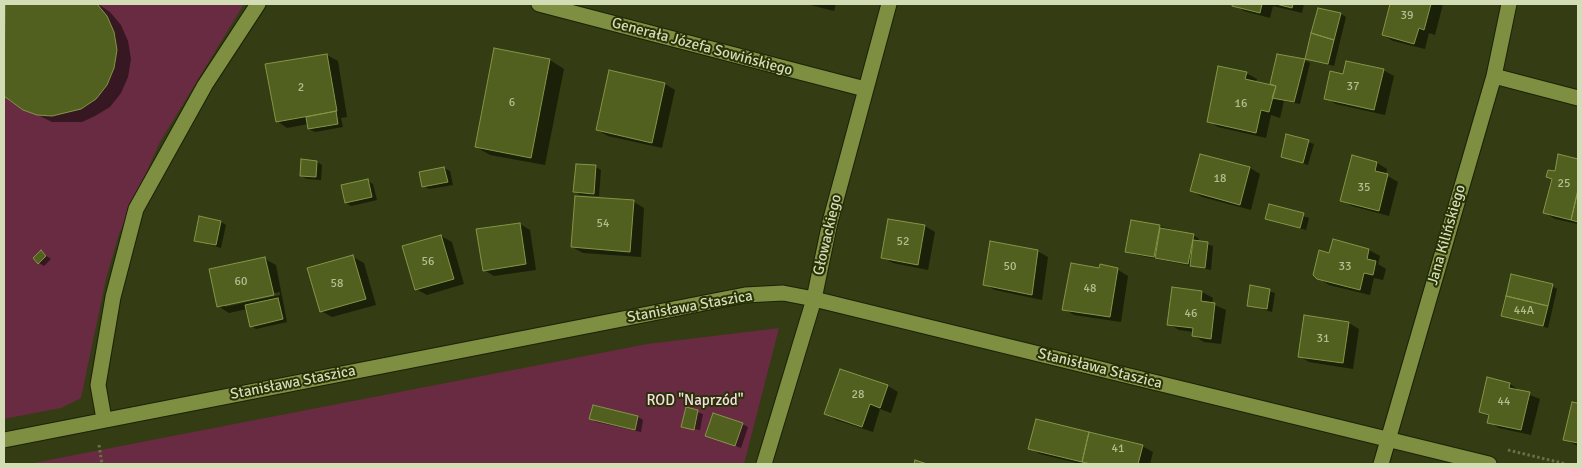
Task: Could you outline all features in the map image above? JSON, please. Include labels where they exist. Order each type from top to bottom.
[{"type":"street","points":[[104,419],[98,385],[113,297],[136,209],[205,85],[258,4]]},
{"type":"street","name":"Generała Józefa Sowińskiego","points":[[539,4],[865,90]]},
{"type":"street","name":"Głowackiego","points":[[764,464],[814,299],[830,222],[889,4]]},
{"type":"street","name":"Jana Kilińskiego","points":[[1381,464],[1494,76],[1509,4]]},
{"type":"street","points":[[1494,76],[1578,98]]},
{"type":"street","name":"Stanisława Staszica","points":[[4,440],[745,295],[784,293],[1489,464]]},
{"type":"path","points":[[99,445],[102,464]]},
{"type":"green space","points":[[4,4],[244,4],[160,142],[119,234],[106,279],[81,398],[61,408],[4,419]]},
{"type":"green space","name":"ROD \"Naprzód\"","points":[[779,328],[744,464],[28,464],[647,344]]},
{"type":"building","points":[[5,4],[97,4],[107,16],[114,32],[117,50],[114,68],[107,85],[96,99],[81,109],[52,116],[37,115],[23,110],[4,96]]},
{"type":"building","points":[[1232,4],[1262,4],[1260,13],[1232,6]]},
{"type":"building","points":[[1276,4],[1293,4],[1292,8]]},
{"type":"building","points":[[1390,4],[1431,4],[1424,30],[1419,28],[1414,44],[1382,35]]},
{"type":"building","points":[[1318,8],[1341,13],[1334,40],[1311,33]]},
{"type":"building","points":[[1311,33],[1334,40],[1328,64],[1305,59]]},
{"type":"building","points":[[494,48],[550,59],[531,158],[475,147]]},
{"type":"building","points":[[327,54],[337,111],[276,122],[265,64]]},
{"type":"building","points":[[1277,54],[1305,59],[1294,102],[1272,98],[1276,86],[1270,84]]},
{"type":"building","points":[[1346,61],[1384,69],[1374,110],[1324,99],[1330,71],[1343,74]]},
{"type":"building","points":[[1218,66],[1247,72],[1245,79],[1276,86],[1269,112],[1261,110],[1256,133],[1207,122]]},
{"type":"building","points":[[609,70],[665,83],[652,143],[596,130]]},
{"type":"building","points":[[336,111],[338,124],[308,129],[306,117]]},
{"type":"building","points":[[1286,134],[1309,140],[1303,163],[1281,157]]},
{"type":"building","points":[[1200,154],[1250,167],[1240,205],[1190,191]]},
{"type":"building","points":[[1558,154],[1578,159],[1578,190],[1571,220],[1543,213],[1552,179],[1546,177],[1548,170],[1555,171]]},
{"type":"building","points":[[1352,155],[1377,162],[1375,171],[1388,174],[1379,211],[1340,201]]},
{"type":"building","points":[[301,159],[317,161],[316,177],[300,176]]},
{"type":"building","points":[[576,164],[596,165],[594,194],[573,192]]},
{"type":"building","points":[[444,167],[448,182],[422,187],[419,172]]},
{"type":"building","points":[[368,179],[372,197],[345,203],[341,185]]},
{"type":"building","points":[[1578,190],[1578,222],[1571,220]]},
{"type":"building","points":[[575,196],[634,200],[630,252],[571,247]]},
{"type":"building","points":[[1269,204],[1304,213],[1300,228],[1265,219]]},
{"type":"building","points":[[199,216],[221,221],[216,245],[194,241]]},
{"type":"building","points":[[888,219],[925,225],[918,265],[881,258]]},
{"type":"building","points":[[1131,220],[1160,225],[1154,257],[1125,252]]},
{"type":"building","points":[[520,223],[526,264],[483,271],[476,229]]},
{"type":"building","points":[[1160,228],[1194,234],[1188,264],[1155,258]]},
{"type":"building","points":[[441,235],[454,279],[415,290],[402,246]]},
{"type":"building","points":[[1333,239],[1369,249],[1367,259],[1376,261],[1373,275],[1364,273],[1360,290],[1317,279],[1313,275],[1319,250],[1329,253]]},
{"type":"building","points":[[1193,240],[1208,242],[1205,268],[1190,266]]},
{"type":"building","points":[[990,241],[1038,250],[1032,295],[983,285]]},
{"type":"building","points":[[41,250],[46,256],[38,264],[33,258]]},
{"type":"building","points":[[353,255],[366,299],[320,312],[307,268]]},
{"type":"building","points":[[265,257],[274,295],[217,307],[209,269]]},
{"type":"building","points":[[1071,263],[1099,268],[1100,264],[1118,268],[1110,317],[1062,310]]},
{"type":"building","points":[[1511,274],[1553,284],[1548,306],[1506,296]]},
{"type":"building","points":[[1250,285],[1270,289],[1267,309],[1247,306]]},
{"type":"building","points":[[1172,287],[1202,291],[1201,301],[1215,303],[1211,339],[1192,336],[1193,328],[1167,325]]},
{"type":"building","points":[[1506,296],[1548,306],[1543,326],[1501,316]]},
{"type":"building","points":[[278,298],[283,319],[250,327],[245,305]]},
{"type":"building","points":[[1304,315],[1349,322],[1343,363],[1298,357]]},
{"type":"building","points":[[840,369],[888,385],[880,408],[870,404],[862,427],[824,414]]},
{"type":"building","points":[[1487,377],[1510,383],[1509,388],[1530,392],[1521,430],[1487,423],[1489,415],[1479,412]]},
{"type":"building","points":[[1572,402],[1578,403],[1578,443],[1563,440]]},
{"type":"building","points":[[593,405],[638,416],[635,430],[589,419]]},
{"type":"building","points":[[686,407],[698,410],[694,430],[681,427]]},
{"type":"building","points":[[713,413],[743,423],[735,446],[705,436]]},
{"type":"building","points":[[1036,419],[1089,432],[1082,462],[1028,449]]},
{"type":"building","points":[[1089,432],[1143,445],[1138,464],[1091,464],[1082,462]]},
{"type":"building","points":[[915,460],[927,464],[914,464]]}]
